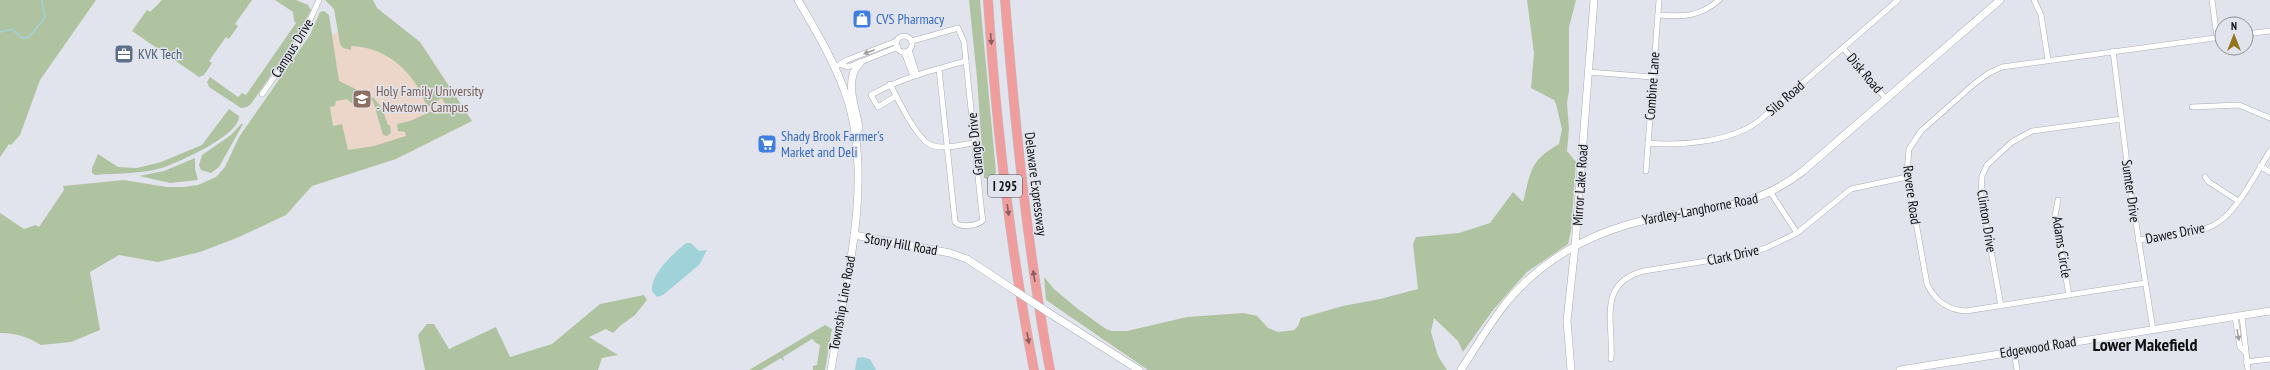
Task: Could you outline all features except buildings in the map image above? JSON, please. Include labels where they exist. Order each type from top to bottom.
[{"type":"highway","name":"I 295","points":[[988,0],[996,109],[1006,197],[1034,370]]},
{"type":"highway","name":"Delaware Expressway","points":[[1005,0],[1016,142],[1030,248],[1050,370]]},
{"type":"highway","points":[[1010,0],[1016,104],[1030,248]]},
{"type":"street","name":"Campus Drive","points":[[262,94],[301,40],[319,0]]},
{"type":"street","name":"Stony Hill Road","points":[[798,0],[839,66],[848,101],[855,136],[859,181],[854,236],[950,253],[967,259],[1140,370]]},
{"type":"street","name":"Mirror Lake Road","points":[[1571,370],[1567,322],[1575,246],[1594,0]]},
{"type":"street","name":"Combine Lane","points":[[1646,171],[1659,0]]},
{"type":"street","points":[[1658,15],[1690,16],[1704,11],[1719,0]]},
{"type":"street","name":"Silo Road","points":[[1648,143],[1676,144],[1727,136],[1746,130],[1760,120],[1898,0]]},
{"type":"street","name":"Yardley-Langhorne Road","points":[[1461,370],[1496,317],[1515,293],[1548,264],[1575,246],[1625,225],[1743,203],[1771,193],[1803,171],[2000,0]]},
{"type":"street","points":[[2034,0],[2041,15],[2048,60]]},
{"type":"street","points":[[2212,0],[2215,16]]},
{"type":"street","name":"Grange Drive","points":[[912,41],[958,28],[964,42],[982,220],[979,223],[962,226],[955,222],[939,69]]},
{"type":"street","points":[[2254,33],[2270,31]]},
{"type":"street","points":[[839,66],[847,60],[897,41],[901,37],[906,36],[912,41],[912,46],[907,51]]},
{"type":"street","name":"Revere Road","points":[[2146,283],[2001,306],[1961,310],[1945,306],[1934,296],[1927,284],[1907,177],[1907,155],[1916,137],[1974,84],[1989,73],[2002,67],[2214,39]]},
{"type":"street","points":[[897,41],[898,47]]},
{"type":"street","points":[[839,66],[848,67],[898,47],[907,51],[915,75]]},
{"type":"street","name":"Disk Road","points":[[1843,48],[1886,99]]},
{"type":"street","name":"Sumter Drive","points":[[2113,51],[2138,240],[2153,330]]},
{"type":"street","points":[[896,96],[878,107],[871,95],[890,84],[966,60]]},
{"type":"street","points":[[855,136],[860,128],[851,90],[852,75],[860,63]]},
{"type":"street","points":[[1588,72],[1653,77]]},
{"type":"street","points":[[890,84],[921,136],[930,144],[947,146],[975,143]]},
{"type":"street","points":[[2192,107],[2239,105],[2270,118]]},
{"type":"street","name":"Clinton Drive","points":[[2001,306],[1981,195],[1981,182],[1987,166],[2012,142],[2032,131],[2122,119]]},
{"type":"street","name":"Dawes Drive","points":[[2138,240],[2204,229],[2224,218],[2238,201],[2270,151]]},
{"type":"street","points":[[2260,166],[2270,172]]},
{"type":"street","name":"Clark Drive","points":[[1611,359],[1612,341],[1609,306],[1616,289],[1626,279],[1644,271],[1756,252],[1797,233],[1851,189],[1907,177]]},
{"type":"street","points":[[2205,177],[2238,201]]},
{"type":"street","points":[[1771,193],[1797,233]]},
{"type":"street","name":"Adams Circle","points":[[2058,200],[2055,216],[2070,295]]},
{"type":"street","name":"Township Line Road","points":[[831,370],[854,236]]},
{"type":"street","name":"Edgewood Road","points":[[1900,370],[2270,311]]},
{"type":"street","points":[[2238,316],[2246,346],[2245,352],[2248,370]]},
{"type":"street","points":[[2014,351],[2017,370]]},
{"type":"street","points":[[2246,362],[2270,359]]},
{"type":"shaded area","name":"Holy Family University - Newtown Campus","points":[[384,14],[420,42],[472,121],[396,159],[378,164],[250,123],[303,46]]},
{"type":"green space","points":[[0,0],[96,0],[40,80],[20,135],[11,145],[9,144],[0,157]]},
{"type":"green space","points":[[162,0],[252,0],[235,24],[238,26],[229,39],[226,37],[209,61],[212,63],[204,75],[199,77],[132,31],[147,10],[150,12]]},
{"type":"green space","points":[[275,0],[296,0],[308,5],[311,10],[295,40],[251,104],[247,107],[241,108],[209,87],[207,82],[210,77],[238,97],[242,93],[246,95],[296,23],[294,21],[293,12]]},
{"type":"green space","points":[[325,0],[373,0],[377,8],[420,42],[472,121],[396,159],[312,186],[286,215],[239,237],[200,252],[158,262],[119,255],[90,272],[100,330],[71,342],[41,345],[22,336],[0,333],[0,213],[24,229],[36,225],[39,227],[64,190],[63,186],[124,180],[167,187],[183,187],[198,185],[216,177],[225,167],[239,137],[310,35],[320,12],[324,11],[329,15],[339,81],[374,98],[382,108],[388,125],[390,125],[391,133],[387,136],[383,135],[373,101],[351,103],[347,99],[336,101],[335,106],[330,107],[333,126],[342,124],[348,150],[374,146],[406,136],[405,132],[398,131],[397,124],[410,121],[432,111],[436,114],[439,113],[439,109],[446,106],[442,98],[427,107],[416,84],[408,73],[399,64],[388,57],[377,51],[364,48],[351,46],[351,50],[343,48],[340,44],[334,9]]},
{"type":"green space","points":[[969,0],[980,0],[996,173],[988,179],[984,178],[977,78]]},
{"type":"green space","points":[[1527,0],[1576,0],[1569,27],[1569,91],[1567,103],[1569,129],[1567,151],[1576,162],[1571,231],[1568,244],[1527,272],[1493,310],[1463,352],[1458,341],[1434,318],[1431,332],[1438,356],[1447,370],[1148,370],[1046,300],[1044,277],[1054,289],[1078,309],[1106,329],[1112,331],[1127,331],[1187,317],[1244,313],[1257,316],[1268,328],[1278,332],[1294,330],[1298,326],[1301,318],[1343,306],[1380,299],[1418,289],[1413,244],[1416,237],[1459,233],[1490,223],[1513,192],[1523,202],[1533,168],[1542,156],[1559,144],[1562,129],[1554,100],[1531,88],[1534,53]]},
{"type":"green space","points":[[229,109],[239,116],[237,123],[220,139],[196,153],[165,167],[148,171],[95,175],[92,173],[92,168],[98,154],[118,167],[137,168],[161,162],[202,145]]},
{"type":"green space","points":[[241,124],[243,124],[219,167],[211,173],[201,170],[199,165],[202,155],[231,135]]},
{"type":"green space","points":[[195,158],[195,169],[198,180],[170,183],[139,176],[164,171]]},
{"type":"green space","points":[[644,295],[647,300],[635,315],[613,333],[606,329],[589,337],[618,355],[602,358],[598,370],[425,370],[418,335],[427,324],[434,324],[449,349],[496,327],[510,357],[552,344],[600,304]]},
{"type":"green space","points":[[825,325],[832,329],[825,370],[813,370],[813,366],[817,365],[820,345],[812,339],[783,357],[784,361],[781,358],[761,370],[749,370]]},
{"type":"water","points":[[686,243],[691,243],[699,251],[707,250],[699,265],[663,295],[657,297],[652,291],[652,285],[658,271]]},
{"type":"water","points":[[862,357],[870,359],[876,370],[855,370],[857,358]]},
{"type":"waterway","points":[[0,32],[12,29],[22,38],[29,37],[45,18],[42,0]]},
{"type":"place","name":"CVS Pharmacy","points":[[862,19]]},
{"type":"place","name":"KVK Tech","points":[[124,54]]},
{"type":"place","name":"Holy Family University - Newtown Campus","points":[[362,99]]},
{"type":"place","name":"Shady Brook Farmer's Market and Deli","points":[[767,144]]},
{"type":"district","name":"Lower Makefield","points":[[2145,344]]}]
